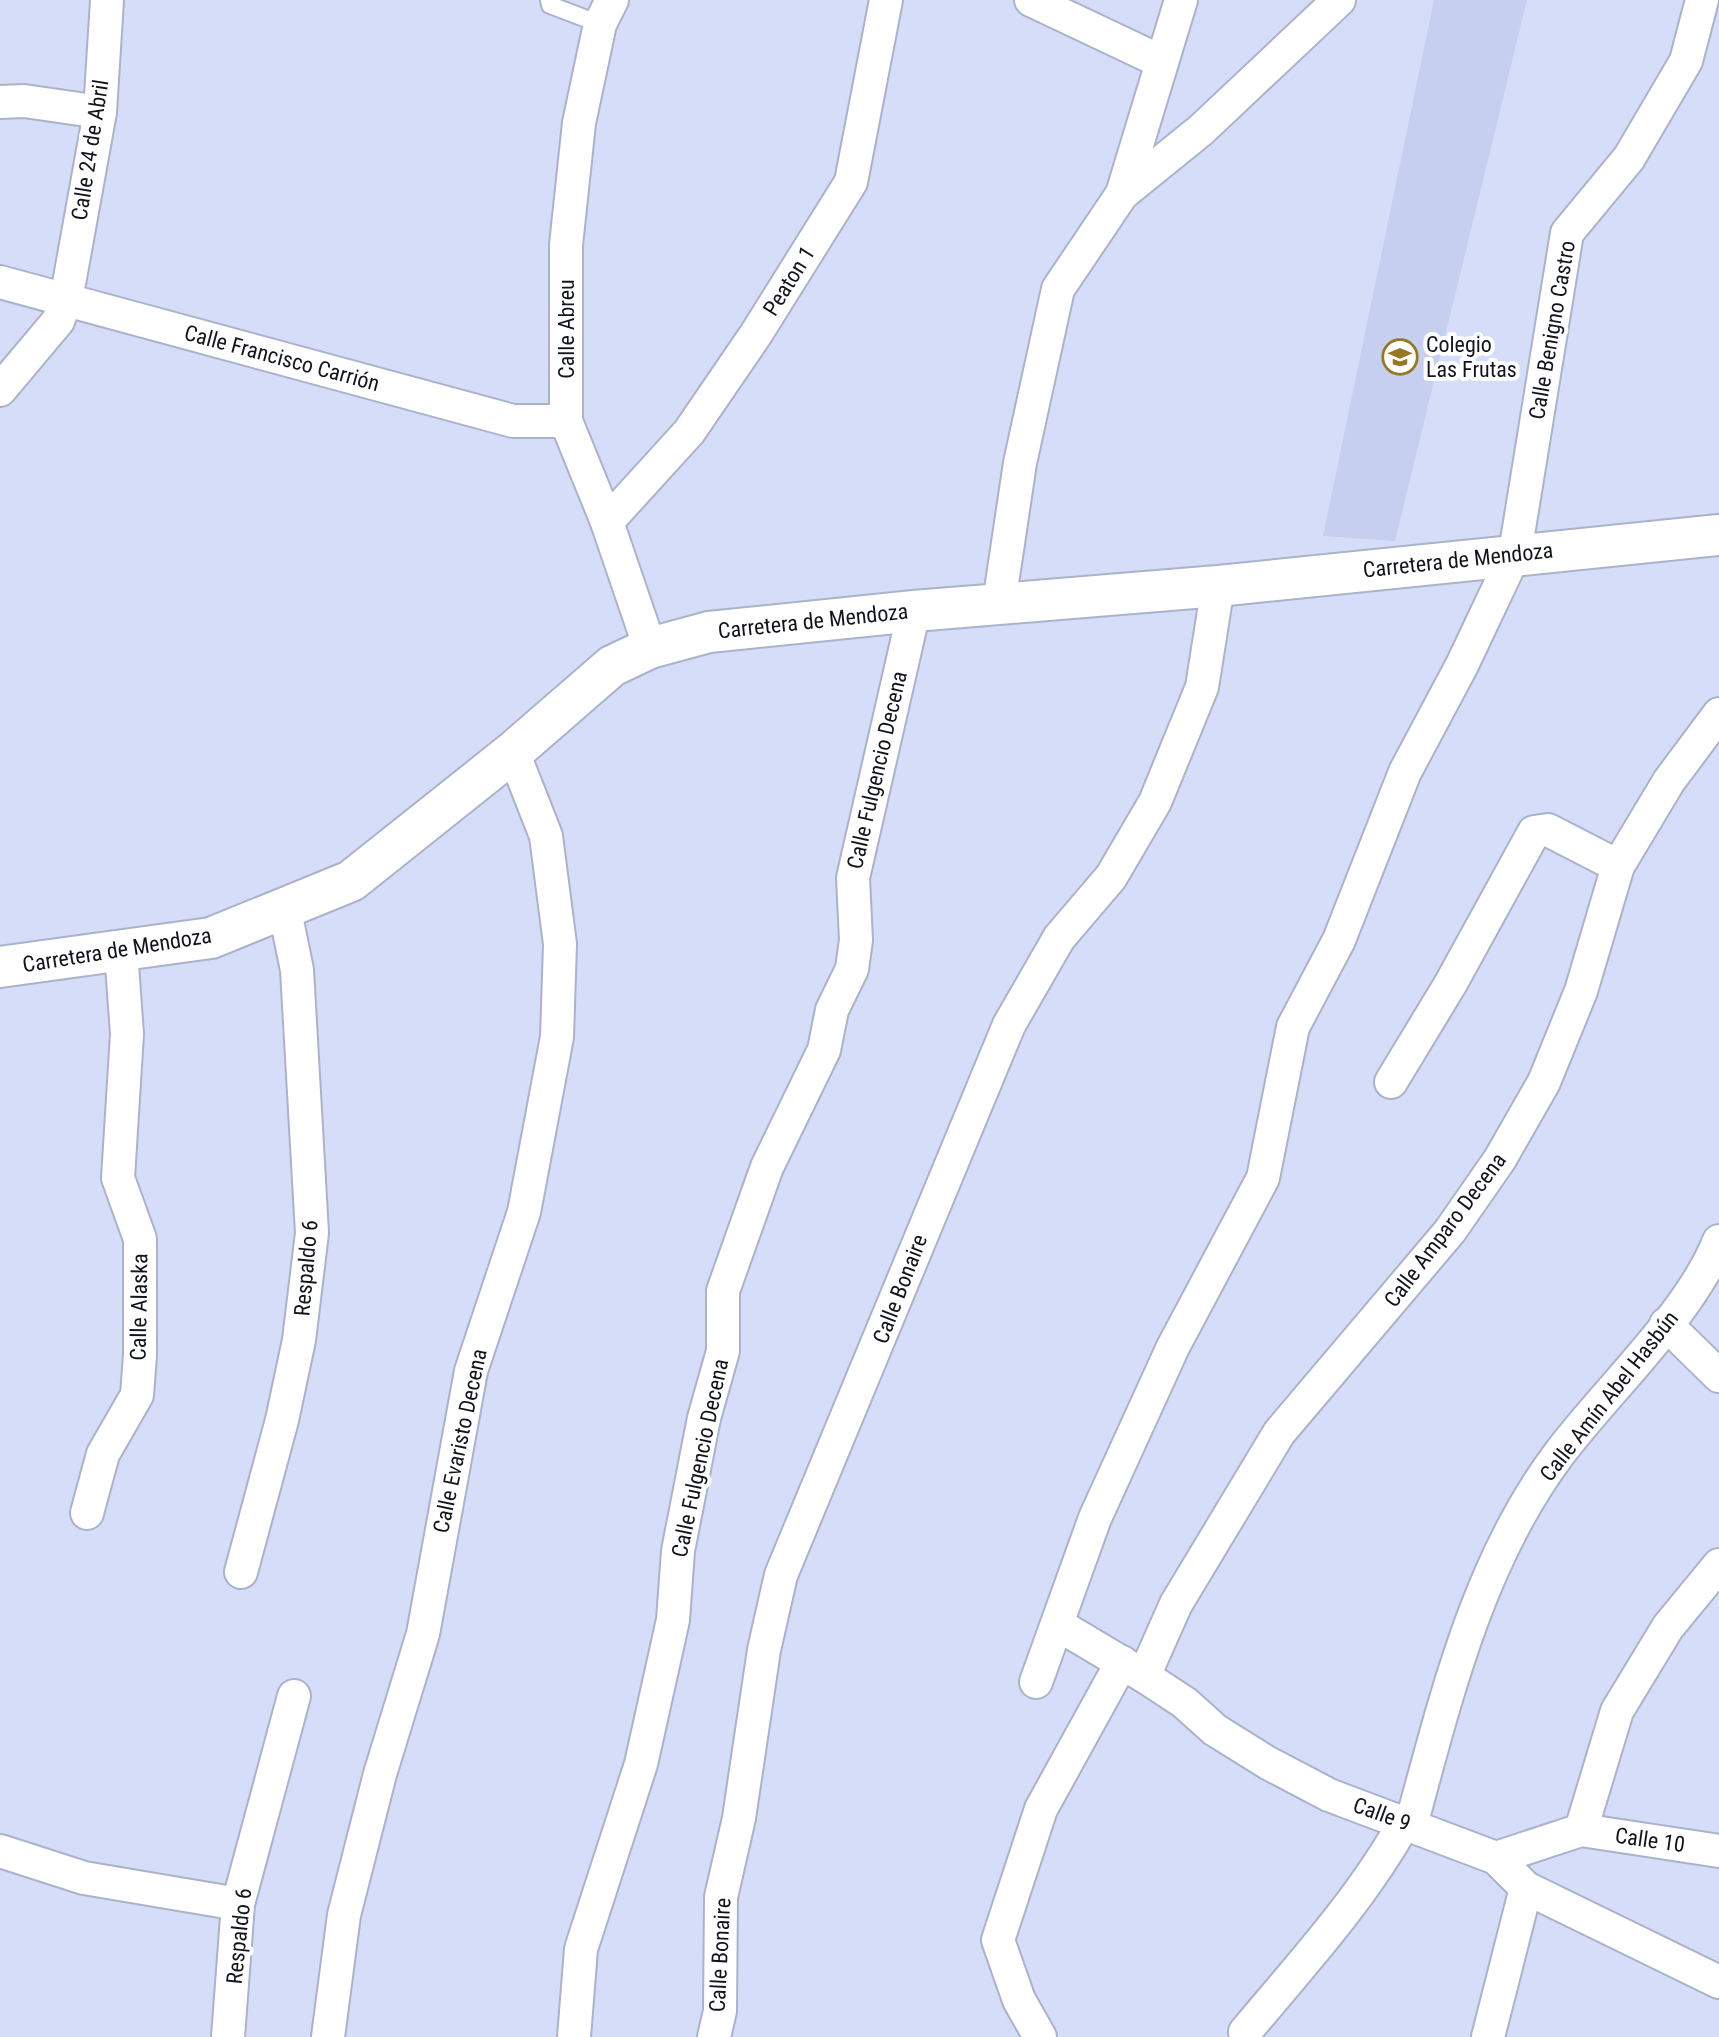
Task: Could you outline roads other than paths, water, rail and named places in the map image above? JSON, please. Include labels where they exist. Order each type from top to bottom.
[{"type":"street","name":"Calle 24 de Abril","points":[[0,390],[58,321],[66,300],[100,112],[107,0]]},
{"type":"street","name":"Peaton 1","points":[[607,522],[689,432],[756,334],[851,182],[886,0]]},
{"type":"street","points":[[1031,0],[1162,62]]},
{"type":"street","points":[[1122,194],[1181,0]]},
{"type":"street","points":[[999,603],[1020,463],[1058,289],[1122,194],[1201,130],[1339,0]]},
{"type":"street","name":"Calle Benigno Castro","points":[[1036,1682],[1095,1518],[1173,1347],[1263,1178],[1293,1027],[1339,940],[1405,772],[1462,665],[1515,553],[1567,233],[1629,158],[1686,61],[1702,0]]},
{"type":"street","name":"Calle Abreu","points":[[606,12],[579,123],[566,245],[566,421],[607,522],[650,648]]},
{"type":"street","points":[[0,102],[24,101],[100,112]]},
{"type":"street","name":"Calle Francisco Carrión","points":[[0,282],[513,421],[566,421]]},
{"type":"street","name":"Carretera de Mendoza","points":[[0,967],[211,938],[285,911],[351,881],[513,752],[612,666],[650,648],[709,632],[999,603],[1218,586],[1515,553],[1719,535]]},
{"type":"street","name":"Calle Bonaire","points":[[714,2037],[720,2011],[721,1897],[739,1818],[764,1650],[781,1575],[1009,1025],[1059,938],[1111,877],[1155,802],[1202,687],[1218,586]]},
{"type":"street","name":"Calle Fulgencio Decena","points":[[574,2037],[579,2015],[581,1949],[641,1764],[673,1620],[678,1551],[704,1418],[723,1351],[723,1291],[767,1167],[824,1050],[832,1010],[852,969],[856,940],[853,878],[914,611]]},
{"type":"street","name":"Calle Amparo Decena","points":[[1040,2037],[1019,2000],[998,1940],[1041,1809],[1176,1604],[1279,1433],[1306,1405],[1450,1231],[1500,1159],[1544,1082],[1581,991],[1618,866],[1669,781],[1719,714]]},
{"type":"street","name":"Calle Evaristo Decena","points":[[328,2037],[344,1915],[380,1774],[423,1634],[471,1371],[524,1212],[557,1037],[560,944],[546,836],[513,752]]},
{"type":"street","points":[[1391,1082],[1451,983],[1534,832],[1548,830],[1618,866]]},
{"type":"street","name":"Respaldo 6","points":[[241,1572],[299,1340],[312,1233],[297,970],[285,911]]},
{"type":"street","name":"Calle Alaska","points":[[87,1513],[103,1454],[137,1395],[140,1355],[140,1239],[118,1178],[127,1034],[121,951]]},
{"type":"street","name":"Calle Amín Abel Hasbún","points":[[1245,2032],[1341,1918],[1408,1824],[1454,1667],[1493,1569],[1558,1456],[1666,1324],[1713,1257],[1719,1241]]},
{"type":"street","points":[[1666,1324],[1719,1376]]},
{"type":"street","points":[[1496,1858],[1581,1830],[1617,1711],[1668,1627],[1719,1565]]},
{"type":"street","name":"Calle 9","points":[[1057,1624],[1185,1703],[1215,1730],[1268,1763],[1329,1795],[1496,1858],[1526,1888],[1719,1982]]},
{"type":"street","name":"Respaldo 6","points":[[228,2037],[238,1904],[294,1696]]},
{"type":"street","name":"Calle 10","points":[[1581,1830],[1719,1851]]},
{"type":"street","points":[[0,1851],[84,1878],[238,1904]]},
{"type":"street","points":[[1488,2037],[1526,1888]]},
{"type":"lane","points":[[549,0],[550,5],[606,12]]},
{"type":"place","name":"Colegio Las Frutas","points":[[1400,357]]}]
